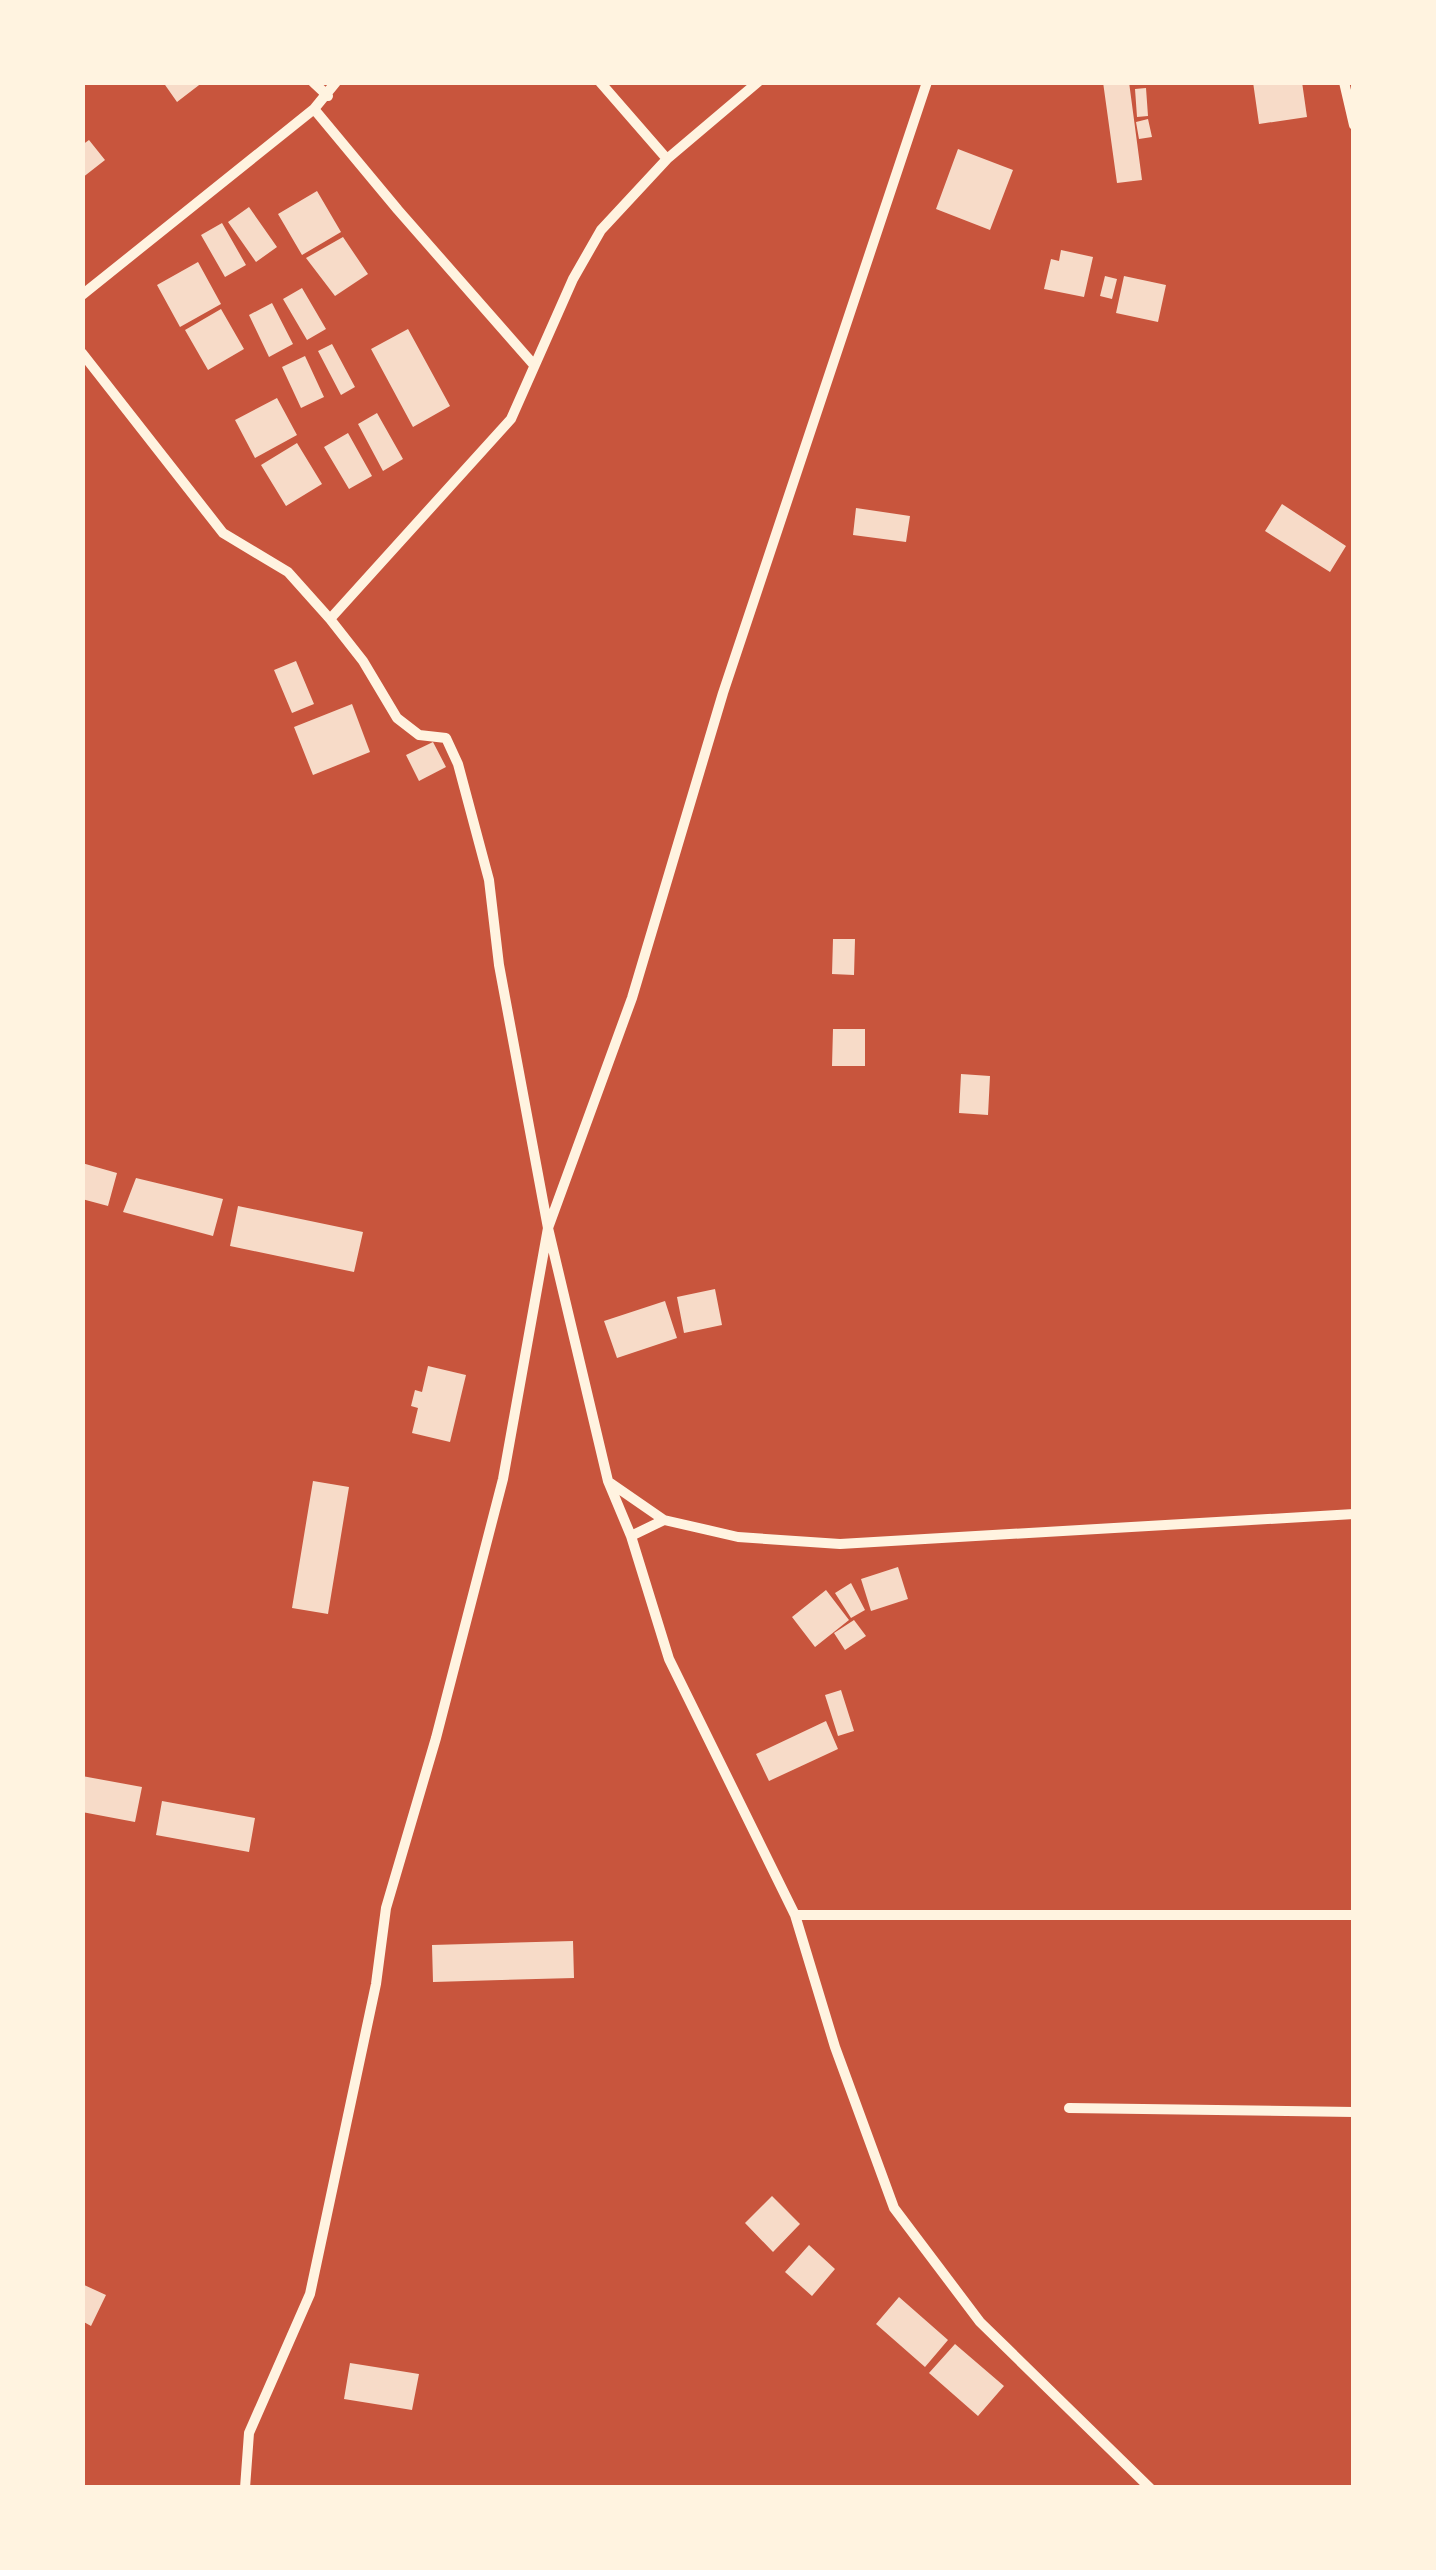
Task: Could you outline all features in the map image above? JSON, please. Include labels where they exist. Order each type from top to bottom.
[{"type":"street","points":[[313,82],[328,96]]},
{"type":"street","points":[[82,296],[314,109],[336,82]]},
{"type":"street","points":[[600,82],[667,158]]},
{"type":"street","points":[[330,619],[511,420],[573,279],[601,230],[667,158],[758,82]]},
{"type":"street","points":[[244,2488],[249,2433],[310,2294],[376,1984],[386,1908],[436,1738],[503,1479],[548,1228],[632,998],[723,693],[927,82]]},
{"type":"street","points":[[1344,82],[1354,126]]},
{"type":"street","points":[[314,109],[534,365]]},
{"type":"street","points":[[82,353],[223,532],[288,572],[330,619],[398,718],[419,735],[446,738],[458,764],[489,880],[499,965],[548,1228],[608,1481],[631,1536],[670,1658],[795,1915],[836,2046],[894,2208],[980,2322],[1150,2488]]},
{"type":"street","points":[[608,1481],[664,1520],[738,1537],[840,1544],[1354,1514]]},
{"type":"street","points":[[631,1536],[664,1520]]},
{"type":"street","points":[[795,1915],[1354,1915]]},
{"type":"street","points":[[1069,2108],[1354,2112]]},
{"type":"building","points":[[163,82],[203,82],[177,102]]},
{"type":"building","points":[[1103,82],[1129,82],[1142,180],[1117,183]]},
{"type":"building","points":[[1253,82],[1302,82],[1307,117],[1259,124]]},
{"type":"building","points":[[1146,88],[1148,116],[1137,117],[1135,89]]},
{"type":"building","points":[[1148,119],[1152,137],[1139,139],[1136,122]]},
{"type":"building","points":[[89,140],[105,160],[82,178],[82,145]]},
{"type":"building","points":[[958,149],[1013,170],[990,230],[936,209]]},
{"type":"building","points":[[317,191],[341,232],[302,255],[278,214]]},
{"type":"building","points":[[249,207],[277,247],[256,262],[228,222]]},
{"type":"building","points":[[222,223],[246,265],[225,277],[201,235]]},
{"type":"building","points":[[343,237],[368,274],[335,296],[306,258]]},
{"type":"building","points":[[1061,250],[1093,257],[1084,297],[1044,289],[1051,259],[1059,261]]},
{"type":"building","points":[[198,262],[221,304],[180,327],[157,285]]},
{"type":"building","points":[[1105,276],[1117,279],[1112,299],[1100,296]]},
{"type":"building","points":[[1124,276],[1166,285],[1158,322],[1116,313]]},
{"type":"building","points":[[302,288],[326,329],[307,340],[283,299]]},
{"type":"building","points":[[272,303],[293,344],[269,357],[249,315]]},
{"type":"building","points":[[221,309],[244,349],[208,370],[185,330]]},
{"type":"building","points":[[408,329],[450,406],[413,427],[371,349]]},
{"type":"building","points":[[332,344],[355,387],[341,395],[318,351]]},
{"type":"building","points":[[305,356],[324,397],[301,408],[282,367]]},
{"type":"building","points":[[277,398],[297,435],[255,458],[235,420]]},
{"type":"building","points":[[377,413],[403,459],[383,471],[358,424]]},
{"type":"building","points":[[348,433],[372,476],[349,489],[324,447]]},
{"type":"building","points":[[297,443],[322,484],[286,506],[261,465]]},
{"type":"building","points":[[1282,504],[1346,546],[1330,572],[1265,531]]},
{"type":"building","points":[[856,508],[910,516],[906,542],[853,535]]},
{"type":"building","points":[[296,661],[314,704],[292,713],[274,670]]},
{"type":"building","points":[[352,704],[370,752],[313,775],[294,727]]},
{"type":"building","points":[[433,742],[446,767],[419,781],[406,755]]},
{"type":"building","points":[[833,939],[855,939],[854,975],[832,974]]},
{"type":"building","points":[[833,1029],[865,1029],[865,1066],[832,1066]]},
{"type":"building","points":[[961,1074],[990,1076],[988,1115],[959,1113]]},
{"type":"building","points":[[82,1163],[117,1173],[108,1206],[82,1199]]},
{"type":"building","points":[[136,1178],[223,1199],[213,1236],[123,1212]]},
{"type":"building","points":[[238,1206],[363,1232],[354,1272],[230,1246]]},
{"type":"building","points":[[715,1289],[722,1325],[684,1333],[677,1297]]},
{"type":"building","points":[[665,1301],[677,1338],[617,1358],[604,1321]]},
{"type":"building","points":[[428,1366],[466,1375],[450,1442],[412,1433],[418,1408],[411,1406],[415,1390],[422,1392]]},
{"type":"building","points":[[313,1481],[349,1487],[328,1614],[292,1608]]},
{"type":"building","points":[[898,1567],[908,1599],[871,1611],[861,1579]]},
{"type":"building","points":[[851,1583],[865,1610],[851,1618],[835,1593]]},
{"type":"building","points":[[826,1590],[849,1620],[815,1647],[792,1617]]},
{"type":"building","points":[[854,1620],[866,1636],[845,1650],[834,1633]]},
{"type":"building","points":[[841,1690],[854,1731],[838,1736],[825,1695]]},
{"type":"building","points":[[826,1721],[838,1749],[769,1781],[756,1754]]},
{"type":"building","points":[[82,1776],[142,1787],[135,1822],[82,1812]]},
{"type":"building","points":[[162,1801],[255,1818],[249,1852],[156,1835]]},
{"type":"building","points":[[573,1941],[574,1978],[433,1982],[432,1945]]},
{"type":"building","points":[[772,2196],[800,2224],[773,2252],[745,2223]]},
{"type":"building","points":[[809,2245],[835,2269],[812,2296],[785,2272]]},
{"type":"building","points":[[82,2284],[106,2295],[91,2326],[82,2321]]},
{"type":"building","points":[[899,2297],[948,2340],[925,2367],[876,2324]]},
{"type":"building","points":[[955,2344],[1004,2386],[978,2416],[929,2373]]},
{"type":"building","points":[[350,2363],[419,2374],[412,2410],[344,2399]]}]
